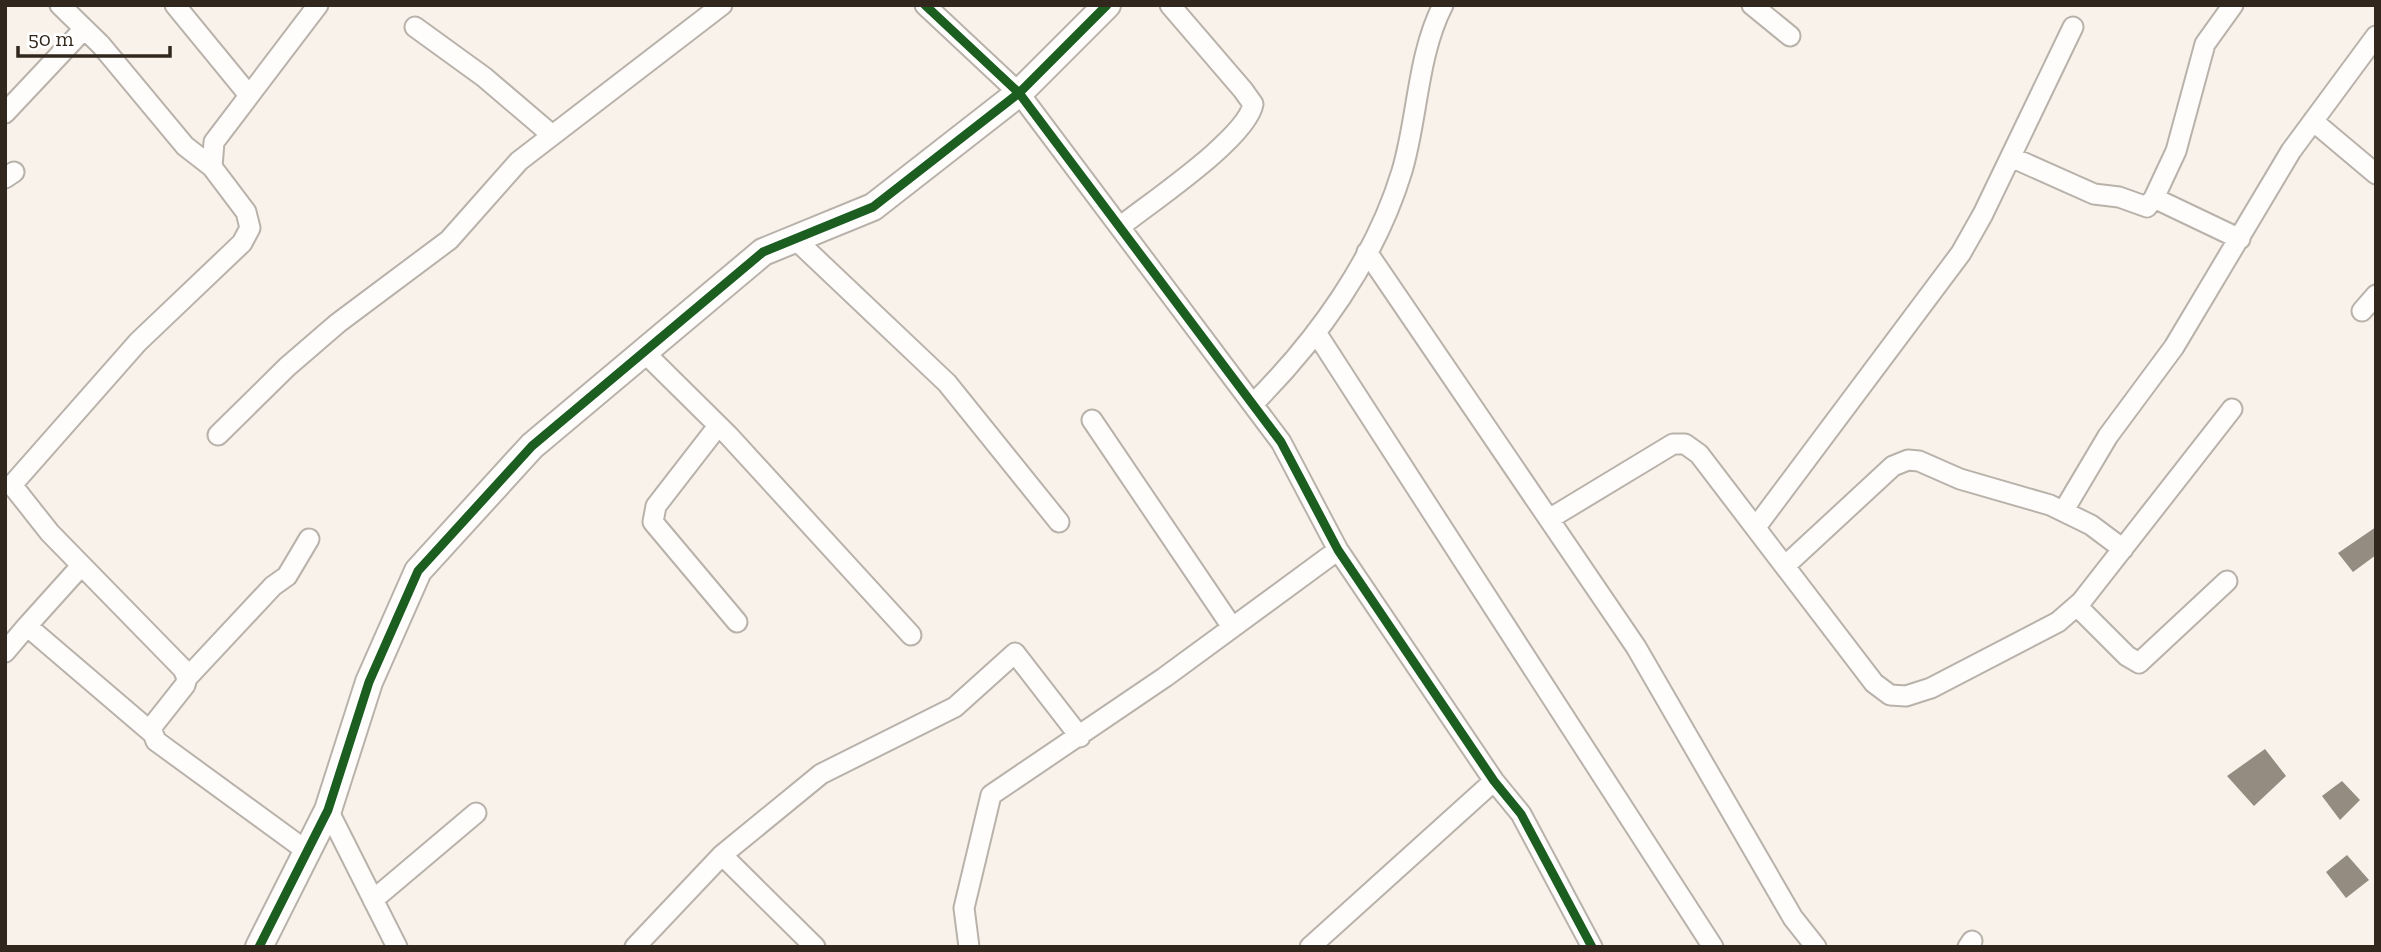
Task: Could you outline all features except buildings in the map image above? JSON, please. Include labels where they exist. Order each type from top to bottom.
[{"type":"street","points":[[60,5],[185,146],[212,167],[246,212],[250,228],[242,243],[138,342],[8,481],[50,533],[183,668],[187,678]]},
{"type":"street","points":[[175,5],[248,94]]},
{"type":"street","points":[[212,167],[214,142],[318,5]]},
{"type":"street","points":[[218,435],[286,367],[338,323],[449,240],[519,161],[722,5]]},
{"type":"street","points":[[925,5],[1019,93],[1281,442],[1338,550],[1494,781],[1521,814],[1592,947]]},
{"type":"street","points":[[1121,226],[1231,138],[1251,116],[1253,104],[1243,90],[1170,5]]},
{"type":"street","points":[[1253,404],[1317,334],[1367,252],[1402,170],[1428,41],[1443,5]]},
{"type":"street","points":[[1752,5],[1790,36]]},
{"type":"street","points":[[2011,157],[2094,194],[2119,197],[2147,207],[2176,151],[2205,44],[2233,5]]},
{"type":"street","points":[[259,947],[328,810],[369,682],[418,571],[532,446],[763,252],[873,207],[1019,93],[1096,9]]},
{"type":"street","points":[[415,27],[484,77],[552,135]]},
{"type":"street","points":[[1756,527],[1961,253],[2011,157],[2073,27]]},
{"type":"street","points":[[5,113],[84,29]]},
{"type":"street","points":[[2064,510],[2108,436],[2174,347],[2291,151],[2376,36]]},
{"type":"street","points":[[2313,121],[2376,174]]},
{"type":"street","points":[[2154,198],[2240,239]]},
{"type":"street","points":[[795,239],[947,383],[1059,522]]},
{"type":"street","points":[[1367,252],[1636,646],[1793,918],[1816,947]]},
{"type":"street","points":[[2362,311],[2376,295]]},
{"type":"street","points":[[1317,334],[1713,947]]},
{"type":"street","points":[[644,352],[718,426],[911,635]]},
{"type":"street","points":[[1549,519],[1673,444],[1685,444],[1699,454],[1874,683],[1890,695],[1906,696],[1931,688],[2037,635],[2077,606],[2232,409]]},
{"type":"street","points":[[1092,420],[1232,627]]},
{"type":"street","points":[[718,426],[656,506],[653,522],[737,622]]},
{"type":"street","points":[[1786,565],[1894,466],[1908,460],[1919,461],[1961,479],[2064,510],[2091,524],[2123,549]]},
{"type":"street","points":[[150,732],[154,722],[181,692],[187,678],[273,586],[286,576],[309,540]]},
{"type":"street","points":[[969,947],[964,908],[991,795],[1080,737],[1338,550]]},
{"type":"street","points":[[5,652],[82,566]]},
{"type":"street","points":[[2077,606],[2127,656],[2139,663],[2227,581]]},
{"type":"street","points":[[27,626],[150,732],[156,741],[309,852]]},
{"type":"street","points":[[635,947],[722,855],[821,774],[955,707],[1015,653],[1080,737]]},
{"type":"street","points":[[1310,947],[1494,781]]},
{"type":"street","points":[[328,810],[397,947]]},
{"type":"street","points":[[373,900],[476,813]]},
{"type":"street","points":[[722,855],[815,947]]},
{"type":"cycle path","points":[[925,5],[1019,93],[1281,442],[1338,550],[1494,781],[1521,814],[1592,947]]},
{"type":"cycle path","points":[[259,947],[328,810],[369,682],[418,571],[532,446],[763,252],[873,207],[1019,93],[1107,5]]}]
